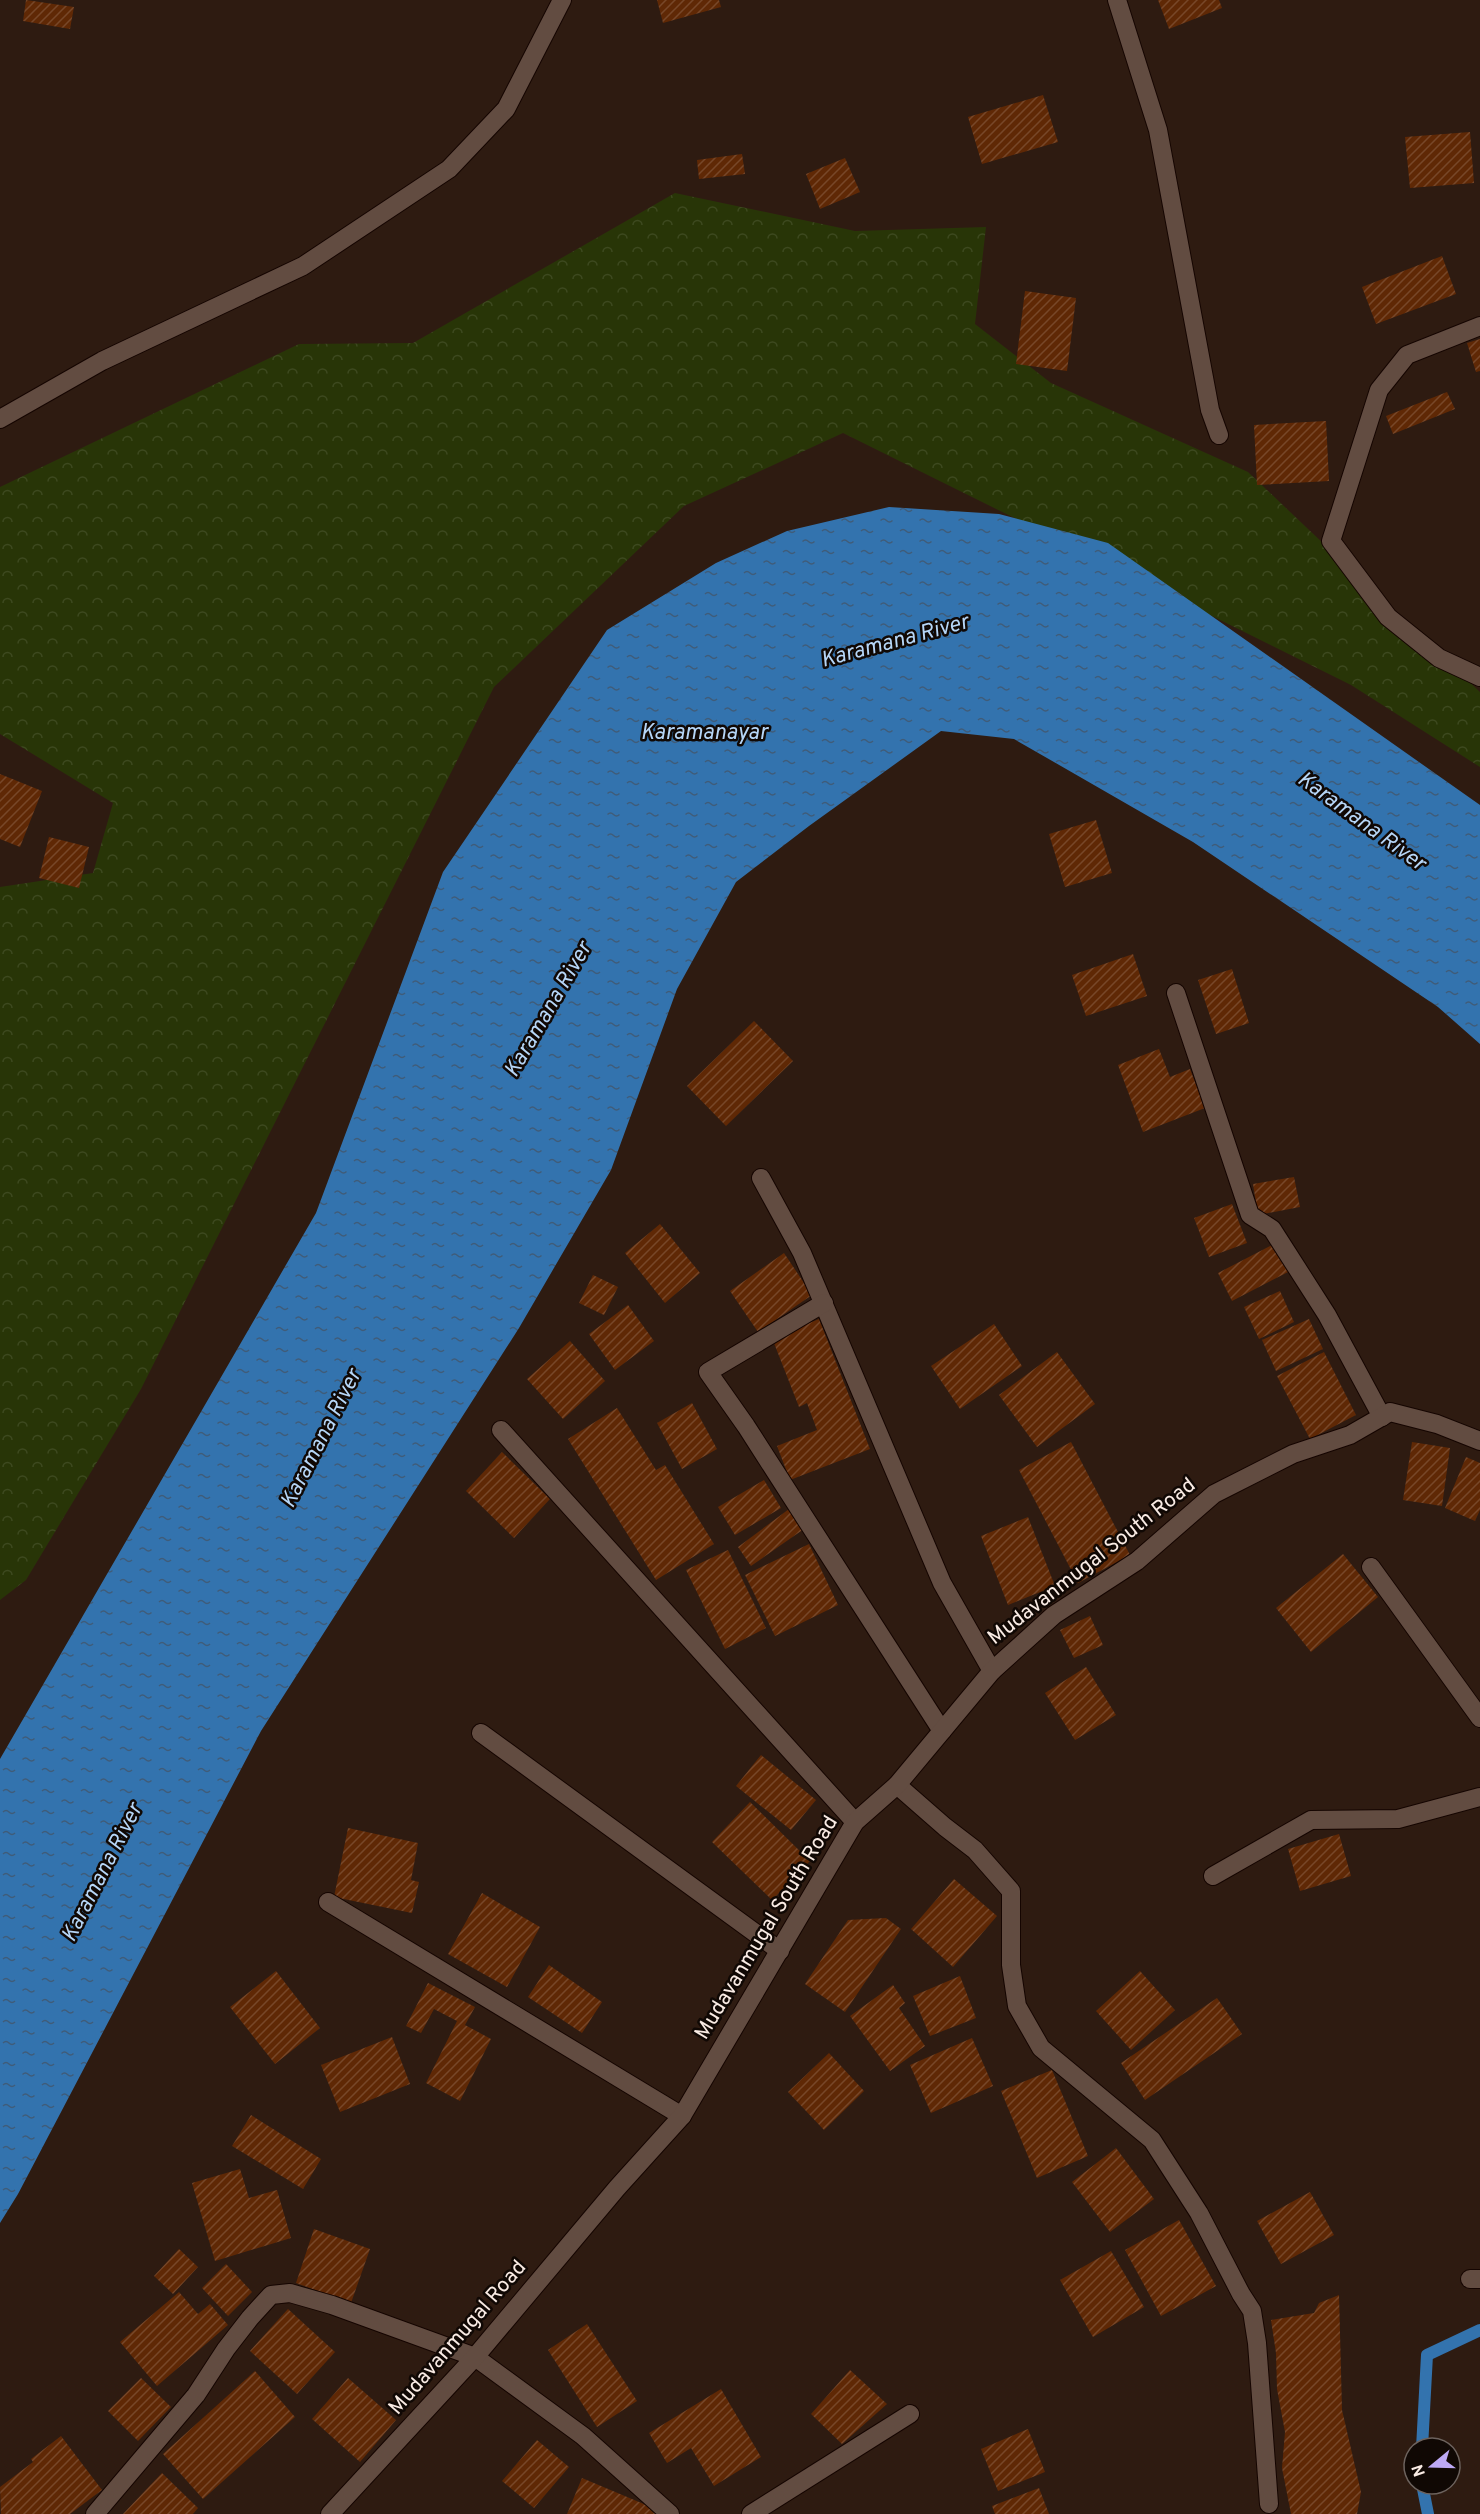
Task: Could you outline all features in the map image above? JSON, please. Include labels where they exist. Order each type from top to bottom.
[{"type":"street","points":[[0,419],[102,361],[303,266],[449,169],[506,109],[562,0]]},
{"type":"street","points":[[1118,0],[1158,130],[1210,410],[1219,435]]},
{"type":"street","points":[[1480,326],[1407,355],[1379,390],[1331,541],[1388,617],[1439,658],[1480,677]]},
{"type":"street","points":[[1176,993],[1250,1215],[1272,1229],[1327,1315],[1382,1417],[1390,1412],[1437,1424],[1480,1441]]},
{"type":"street","points":[[761,1178],[802,1253],[942,1583],[992,1671]]},
{"type":"street","points":[[824,1304],[708,1372],[746,1426],[942,1731]]},
{"type":"street","name":"Mudavanmugal South Road","points":[[617,2188],[682,2116],[855,1822],[897,1785],[992,1671],[1054,1615],[1137,1561],[1214,1494],[1293,1454],[1350,1436],[1382,1417]]},
{"type":"street","points":[[501,1430],[855,1822]]},
{"type":"street","points":[[1371,1567],[1480,1718]]},
{"type":"street","points":[[481,1733],[780,1951]]},
{"type":"street","points":[[897,1785],[975,1850],[1011,1891],[1011,1965],[1017,2006],[1041,2048],[1152,2140],[1200,2213],[1240,2294],[1252,2311],[1257,2343],[1269,2504]]},
{"type":"street","points":[[1213,1876],[1311,1820],[1398,1819],[1480,1797]]},
{"type":"street","points":[[328,1902],[682,2116]]},
{"type":"street","name":"Mudavanmugal Road","points":[[330,2514],[475,2357],[617,2188]]},
{"type":"street","points":[[95,2514],[195,2396],[225,2349],[250,2318],[271,2295],[290,2293],[332,2305],[475,2357],[583,2436],[670,2514]]},
{"type":"street","points":[[751,2514],[910,2414]]},
{"type":"green space","points":[[675,193],[855,231],[986,227],[975,324],[1051,383],[1248,472],[1480,692],[1480,767],[1351,685],[843,433],[684,506],[494,687],[141,1389],[26,1580],[0,1600],[0,887],[93,873],[113,803],[0,734],[0,487],[299,344],[413,343]]},
{"type":"water","name":"Karamanayar","points":[[889,507],[999,514],[1108,543],[1480,805],[1480,1044],[1438,1007],[1193,842],[1014,739],[941,731],[736,882],[677,989],[611,1170],[519,1328],[261,1731],[18,2194],[0,2223],[0,1759],[316,1213],[443,872],[607,630],[716,563],[787,531]]},
{"type":"building","points":[[26,0],[74,7],[70,29],[23,21]]},
{"type":"building","points":[[657,0],[719,0],[721,7],[663,23]]},
{"type":"building","points":[[1158,0],[1219,0],[1222,8],[1169,29]]},
{"type":"building","points":[[1043,95],[1058,142],[982,164],[968,117]]},
{"type":"building","points":[[1470,132],[1474,183],[1410,188],[1405,137]]},
{"type":"building","points":[[742,154],[745,174],[699,179],[697,160]]},
{"type":"building","points":[[845,158],[860,192],[820,209],[806,174]]},
{"type":"building","points":[[1442,256],[1456,294],[1376,324],[1362,287]]},
{"type":"building","points":[[1025,291],[1076,298],[1067,371],[1016,364]]},
{"type":"building","points":[[1480,339],[1480,371],[1476,372],[1467,343]]},
{"type":"building","points":[[1447,392],[1455,409],[1393,434],[1386,416]]},
{"type":"building","points":[[1326,421],[1329,481],[1257,485],[1254,425]]},
{"type":"building","points":[[0,774],[42,791],[20,847],[0,839]]},
{"type":"building","points":[[1096,820],[1112,873],[1065,887],[1049,834]]},
{"type":"building","points":[[49,837],[89,847],[79,888],[39,878]]},
{"type":"building","points":[[1133,954],[1147,996],[1086,1016],[1072,975]]},
{"type":"building","points":[[1232,969],[1249,1023],[1216,1034],[1198,980]]},
{"type":"building","points":[[754,1021],[793,1061],[726,1126],[687,1086]]},
{"type":"building","points":[[1159,1049],[1170,1077],[1190,1069],[1205,1108],[1143,1132],[1118,1065]]},
{"type":"building","points":[[1294,1177],[1300,1207],[1258,1215],[1253,1184]]},
{"type":"building","points":[[1232,1204],[1247,1243],[1209,1257],[1194,1218]]},
{"type":"building","points":[[660,1224],[700,1273],[665,1303],[625,1253]]},
{"type":"building","points":[[1278,1242],[1292,1270],[1232,1301],[1218,1273]]},
{"type":"building","points":[[784,1253],[812,1295],[758,1332],[730,1291]]},
{"type":"building","points":[[593,1275],[618,1287],[604,1315],[579,1303]]},
{"type":"building","points":[[1280,1291],[1294,1322],[1259,1339],[1244,1307]]},
{"type":"building","points":[[628,1305],[654,1341],[615,1370],[589,1334]]},
{"type":"building","points":[[819,1319],[870,1449],[790,1480],[777,1446],[817,1430],[807,1403],[799,1407],[772,1338]]},
{"type":"building","points":[[1309,1319],[1323,1349],[1276,1371],[1262,1340]]},
{"type":"building","points":[[994,1324],[1022,1366],[960,1409],[931,1366]]},
{"type":"building","points":[[570,1341],[605,1381],[563,1419],[527,1379]]},
{"type":"building","points":[[1057,1352],[1095,1404],[1037,1447],[999,1395]]},
{"type":"building","points":[[1324,1352],[1356,1415],[1310,1439],[1277,1376]]},
{"type":"building","points":[[692,1403],[717,1449],[682,1469],[657,1423]]},
{"type":"building","points":[[617,1408],[656,1470],[665,1465],[714,1544],[656,1580],[568,1439]]},
{"type":"building","points":[[1071,1442],[1130,1555],[1078,1583],[1019,1470]]},
{"type":"building","points":[[1412,1442],[1450,1448],[1442,1506],[1403,1500]]},
{"type":"building","points":[[502,1452],[550,1499],[514,1538],[466,1491]]},
{"type":"building","points":[[1466,1457],[1480,1463],[1480,1510],[1475,1521],[1445,1508]]},
{"type":"building","points":[[764,1480],[781,1508],[735,1535],[718,1507]]},
{"type":"building","points":[[789,1509],[804,1529],[751,1566],[738,1547]]},
{"type":"building","points":[[1028,1517],[1055,1586],[1008,1605],[981,1536]]},
{"type":"building","points":[[809,1544],[838,1605],[775,1636],[745,1575]]},
{"type":"building","points":[[728,1550],[766,1628],[725,1649],[686,1570]]},
{"type":"building","points":[[1343,1554],[1378,1597],[1311,1652],[1276,1608]]},
{"type":"building","points":[[1090,1616],[1103,1645],[1074,1658],[1060,1630]]},
{"type":"building","points":[[1086,1667],[1116,1715],[1075,1740],[1045,1693]]},
{"type":"building","points":[[761,1755],[816,1800],[791,1830],[736,1786]]},
{"type":"building","points":[[750,1802],[810,1861],[772,1900],[712,1842]]},
{"type":"building","points":[[348,1828],[418,1843],[411,1880],[419,1882],[412,1913],[334,1897]]},
{"type":"building","points":[[1339,1834],[1351,1876],[1300,1891],[1288,1849]]},
{"type":"building","points":[[954,1879],[997,1916],[953,1967],[911,1929]]},
{"type":"building","points":[[482,1893],[540,1927],[507,1987],[448,1954]]},
{"type":"building","points":[[886,1918],[901,1929],[845,2012],[805,1984],[848,1920]]},
{"type":"building","points":[[549,1965],[602,2002],[582,2033],[528,1997]]},
{"type":"building","points":[[276,1971],[320,2028],[275,2064],[230,2007]]},
{"type":"building","points":[[1140,1971],[1175,2010],[1131,2050],[1096,2011]]},
{"type":"building","points":[[960,1976],[976,2018],[930,2036],[913,1996]]},
{"type":"building","points":[[428,1983],[475,2007],[465,2025],[491,2039],[460,2101],[426,2083],[457,2021],[434,2009],[421,2033],[406,2026]]},
{"type":"building","points":[[893,1985],[905,2003],[899,2008],[925,2046],[890,2071],[850,2016]]},
{"type":"building","points":[[1217,1998],[1242,2034],[1145,2100],[1121,2063]]},
{"type":"building","points":[[392,2037],[410,2084],[340,2112],[321,2065]]},
{"type":"building","points":[[972,2038],[993,2086],[931,2113],[910,2065]]},
{"type":"building","points":[[829,2053],[864,2091],[824,2130],[788,2092]]},
{"type":"building","points":[[1052,2070],[1088,2156],[1037,2178],[1001,2091]]},
{"type":"building","points":[[251,2115],[321,2159],[303,2189],[232,2146]]},
{"type":"building","points":[[1116,2148],[1154,2199],[1110,2232],[1072,2182]]},
{"type":"building","points":[[240,2169],[249,2198],[277,2190],[291,2238],[215,2261],[192,2183]]},
{"type":"building","points":[[1310,2192],[1334,2235],[1281,2264],[1257,2221]]},
{"type":"building","points":[[1179,2220],[1216,2286],[1161,2316],[1125,2250]]},
{"type":"building","points":[[314,2229],[370,2249],[351,2303],[296,2283]]},
{"type":"building","points":[[179,2249],[198,2267],[173,2294],[154,2276]]},
{"type":"building","points":[[1111,2251],[1144,2307],[1093,2337],[1060,2280]]},
{"type":"building","points":[[226,2264],[252,2292],[228,2316],[202,2288]]},
{"type":"building","points":[[179,2292],[198,2314],[210,2304],[228,2325],[157,2386],[120,2342]]},
{"type":"building","points":[[1339,2295],[1342,2410],[1361,2492],[1357,2514],[1291,2514],[1282,2468],[1285,2432],[1277,2389],[1276,2353],[1271,2320],[1314,2313],[1319,2303]]},
{"type":"building","points":[[288,2309],[335,2352],[297,2394],[250,2351]]},
{"type":"building","points":[[587,2324],[637,2401],[597,2427],[548,2350]]},
{"type":"building","points":[[850,2370],[887,2404],[842,2444],[811,2414]]},
{"type":"building","points":[[255,2371],[295,2417],[203,2499],[163,2454]]},
{"type":"building","points":[[141,2378],[171,2407],[138,2441],[108,2411]]},
{"type":"building","points":[[348,2378],[396,2420],[360,2462],[312,2419]]},
{"type":"building","points":[[721,2389],[761,2457],[714,2486],[691,2448],[667,2463],[649,2433]]},
{"type":"building","points":[[1028,2429],[1045,2472],[998,2491],[981,2449]]},
{"type":"building","points":[[61,2436],[102,2490],[70,2514],[1,2514],[0,2487],[33,2462],[31,2459]]},
{"type":"building","points":[[537,2440],[569,2467],[534,2508],[502,2481]]},
{"type":"building","points":[[162,2473],[198,2508],[193,2514],[123,2514]]},
{"type":"building","points":[[582,2478],[658,2510],[657,2514],[567,2514]]},
{"type":"building","points":[[1039,2488],[1049,2514],[995,2514],[992,2506]]},
{"type":"waterway","points":[[1423,2436],[1427,2355],[1480,2330]]},
{"type":"waterway","points":[[1424,2496],[1428,2514]]},
{"type":"water label","name":"Karamana River","points":[[895,642]]},
{"type":"water label","name":"Karamana River","points":[[1361,822]]},
{"type":"water label","name":"Karamana River","points":[[549,1010]]},
{"type":"water label","name":"Karamana River","points":[[322,1439]]},
{"type":"water label","name":"Karamana River","points":[[103,1873]]}]
